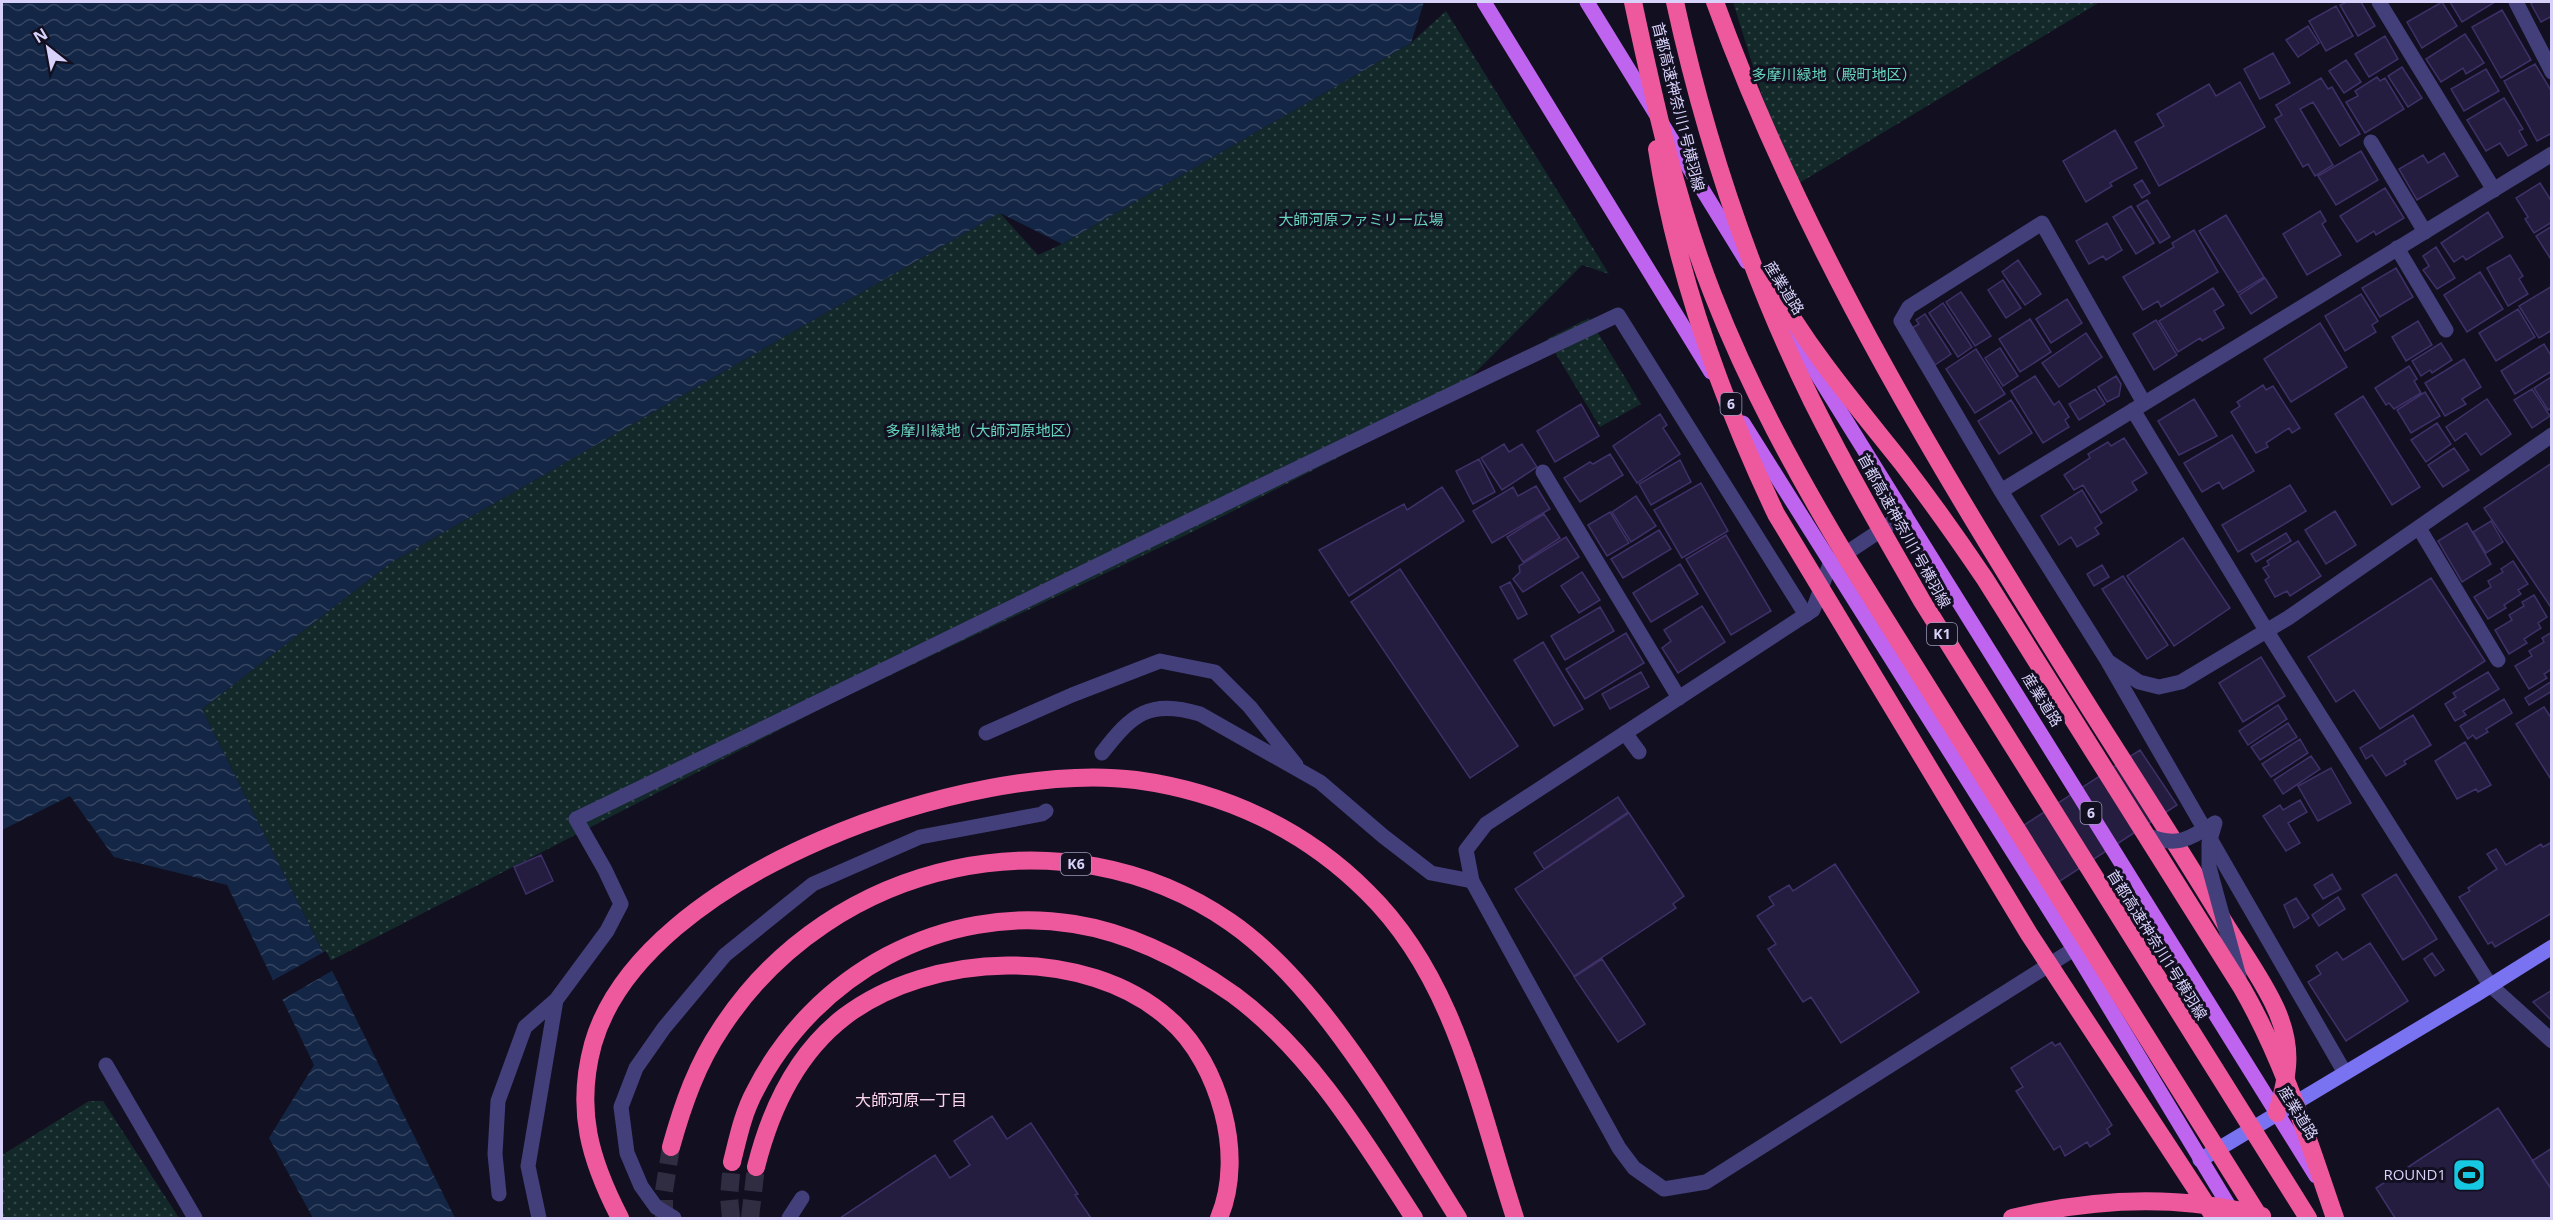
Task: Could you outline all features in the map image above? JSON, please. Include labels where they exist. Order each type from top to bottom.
[{"type":"highway","name":"首都高速神奈川1号横羽線","points":[[1633,2],[1648,70],[1692,234],[1712,293],[1764,411],[1796,472],[2015,830],[2260,1218]]},
{"type":"highway","name":"首都高速神奈川1号横羽線","points":[[1675,2],[1691,73],[1731,202],[1785,342],[1812,400],[1922,601],[2068,838],[2308,1218]]},
{"type":"highway","points":[[1715,2],[1773,149],[1838,280],[1933,452],[2199,880],[2275,1007],[2285,1034],[2289,1060],[2285,1086],[2277,1113]]},
{"type":"highway","points":[[1648,70],[1664,189],[1684,275],[1696,314],[1751,462],[1776,514],[2029,934],[2215,1218]]},
{"type":"highway","points":[[1731,202],[1783,304],[1839,385],[1942,515],[2242,988],[2275,1051],[2335,1218]]},
{"type":"highway","points":[[620,1218],[604,1188],[591,1152],[585,1118],[586,1082],[594,1042],[611,1003],[637,965],[675,928],[721,894],[767,867],[817,841],[874,818],[927,801],[984,789],[1034,781],[1081,778],[1134,780],[1185,789],[1228,801],[1268,819],[1305,842],[1339,866],[1369,893],[1419,957],[1439,992],[1472,1076],[1515,1218]]},
{"type":"highway","name":"K6","points":[[671,1147],[685,1100],[701,1061],[722,1026],[746,994],[778,960],[815,929],[853,905],[897,884],[946,869],[995,861],[1043,861],[1088,865],[1165,886],[1232,923],[1263,949],[1294,979],[1348,1048],[1378,1090],[1458,1218]]},
{"type":"highway","points":[[732,1162],[741,1127],[754,1092],[771,1063],[792,1033],[842,984],[906,944],[936,933],[970,924],[1007,920],[1041,920],[1074,924],[1138,941],[1171,957],[1234,996],[1264,1021],[1318,1079],[1369,1148],[1414,1218]]},
{"type":"highway","points":[[756,1167],[767,1128],[788,1084],[804,1059],[843,1018],[866,1002],[893,988],[923,977],[954,970],[1030,966],[1061,970],[1121,988],[1146,1001],[1170,1020],[1190,1042],[1218,1096],[1226,1125],[1230,1154],[1229,1174],[1219,1218]]},
{"type":"highway","points":[[2012,1218],[2067,1207],[2138,1200],[2180,1201],[2225,1206],[2270,1218]]},
{"type":"main road","name":"6","points":[[1484,2],[1830,564],[2073,949],[2236,1218]]},
{"type":"main road","name":"産業道路","points":[[1587,2],[1709,203],[2342,1218]]},
{"type":"street","points":[[2379,2],[2494,190]]},
{"type":"street","points":[[2516,2],[2552,72]]},
{"type":"street","points":[[2371,142],[2424,232]]},
{"type":"street","points":[[2001,491],[2552,154]]},
{"type":"street","points":[[2345,1073],[2106,660],[2001,491],[1901,321],[1909,307],[2042,223],[2139,407],[2266,630],[2490,985],[2552,1041]]},
{"type":"street","points":[[2397,248],[2446,330]]},
{"type":"street","points":[[499,1194],[495,1154],[498,1101],[525,1027],[556,1000],[607,931],[621,904],[576,819],[876,675],[1331,450],[1618,315],[1806,615]]},
{"type":"street","points":[[2106,660],[2139,682],[2159,687],[2181,682],[2266,630],[2419,528],[2552,435]]},
{"type":"street","points":[[1543,472],[1679,698]]},
{"type":"street","points":[[1905,514],[1830,564],[1813,610],[1486,825],[1466,850],[1472,881],[1618,1148],[1634,1168],[1664,1189],[1706,1182],[2073,949]]},
{"type":"street","points":[[2419,528],[2498,660]]},
{"type":"street","points":[[986,733],[1160,661],[1215,672],[1250,707],[1302,772]]},
{"type":"street","points":[[1102,753],[1121,728],[1151,708],[1179,708],[1200,714],[1320,782],[1383,836],[1431,873],[1472,881]]},
{"type":"street","points":[[1625,733],[1639,752]]},
{"type":"street","points":[[674,1218],[656,1207],[640,1186],[627,1153],[621,1107],[636,1068],[664,1028],[725,955],[813,884],[823,879],[920,837],[1042,814],[1046,811]]},
{"type":"street","points":[[2146,835],[2159,841],[2184,841],[2215,824],[2208,843],[2209,867],[2242,988]]},
{"type":"street","points":[[2200,1160],[2552,947]]},
{"type":"street","points":[[539,1218],[528,1166],[556,1000]]},
{"type":"street","points":[[106,1065],[195,1218]]},
{"type":"street","points":[[789,1218],[802,1198]]},
{"type":"green space","name":"多摩川緑地（殿町地区）","points":[[1733,2],[2100,2],[1791,188]]},
{"type":"green space","name":"多摩川緑地（大師河原地区）","points":[[1446,11],[1609,274],[1582,265],[1445,403],[1188,534],[834,702],[328,962],[202,709],[392,562],[1000,213],[1038,255],[1062,244],[1411,43]]},
{"type":"green space","points":[[1589,318],[1641,404],[1600,427],[1547,339]]},
{"type":"green space","points":[[89,1101],[103,1101],[179,1218],[2,1218],[2,1155]]},
{"type":"water","points":[[2,2],[1424,2],[1411,43],[1062,244],[1000,213],[392,562],[202,709],[455,1218],[313,1218],[269,1138],[314,1065],[227,885],[114,857],[70,796],[2,830]]},
{"type":"pier","points":[[326,951],[335,969],[280,1001],[270,982]]},
{"type":"building","points":[[2347,2],[2361,2],[2375,26],[2358,36],[2340,5]]},
{"type":"building","points":[[2442,2],[2457,26],[2422,48],[2407,22]]},
{"type":"building","points":[[2450,2],[2495,2],[2462,22]]},
{"type":"building","points":[[2552,2],[2552,16],[2541,22],[2531,4]]},
{"type":"building","points":[[2336,6],[2353,36],[2326,51],[2309,21]]},
{"type":"building","points":[[2502,10],[2531,60],[2501,78],[2472,27]]},
{"type":"building","points":[[2308,26],[2319,43],[2298,57],[2286,40]]},
{"type":"building","points":[[2465,34],[2484,63],[2466,74],[2463,68],[2441,82],[2426,59]]},
{"type":"building","points":[[2385,36],[2398,59],[2369,77],[2355,54]]},
{"type":"building","points":[[2273,53],[2290,83],[2260,99],[2244,69]]},
{"type":"building","points":[[2346,60],[2361,82],[2344,93],[2329,71]]},
{"type":"building","points":[[2535,64],[2552,92],[2552,133],[2537,141],[2504,81]]},
{"type":"building","points":[[2402,67],[2422,98],[2408,107],[2388,76]]},
{"type":"building","points":[[2486,69],[2499,91],[2464,111],[2451,89]]},
{"type":"building","points":[[2377,77],[2380,81],[2385,78],[2404,109],[2365,133],[2346,102],[2358,96],[2355,91]]},
{"type":"building","points":[[2321,78],[2328,89],[2332,87],[2360,134],[2340,146],[2313,102],[2300,109],[2333,165],[2315,176],[2308,164],[2303,167],[2275,119],[2282,115],[2276,105]]},
{"type":"building","points":[[2240,82],[2265,127],[2159,186],[2135,142],[2164,126],[2157,114],[2209,84],[2216,96]]},
{"type":"building","points":[[2504,98],[2523,129],[2519,131],[2527,145],[2508,156],[2500,143],[2486,151],[2467,120]]},
{"type":"building","points":[[2115,130],[2137,168],[2110,183],[2112,186],[2086,202],[2063,161]]},
{"type":"building","points":[[2361,151],[2378,180],[2336,205],[2318,176]]},
{"type":"building","points":[[2444,153],[2458,176],[2417,200],[2399,169],[2423,155],[2428,163]]},
{"type":"building","points":[[2142,180],[2150,193],[2142,198],[2134,185]]},
{"type":"building","points":[[2540,183],[2552,202],[2552,222],[2534,233],[2525,219],[2528,217],[2516,198]]},
{"type":"building","points":[[2385,188],[2404,218],[2376,235],[2374,231],[2357,242],[2340,216]]},
{"type":"building","points":[[2147,200],[2170,237],[2160,243],[2137,206]]},
{"type":"building","points":[[2131,206],[2154,243],[2136,254],[2113,217]]},
{"type":"building","points":[[2320,211],[2326,221],[2322,224],[2341,255],[2307,275],[2283,234]]},
{"type":"building","points":[[2488,212],[2503,237],[2466,260],[2463,256],[2454,262],[2441,243]]},
{"type":"building","points":[[2226,215],[2264,277],[2238,293],[2199,231]]},
{"type":"building","points":[[2107,223],[2122,250],[2106,260],[2103,256],[2089,264],[2076,241]]},
{"type":"building","points":[[2552,226],[2552,261],[2536,236]]},
{"type":"building","points":[[2194,230],[2218,272],[2161,307],[2158,301],[2143,310],[2123,277],[2174,247],[2172,243]]},
{"type":"building","points":[[2436,247],[2455,278],[2437,289],[2423,270],[2429,266],[2423,256]]},
{"type":"building","points":[[2510,255],[2523,276],[2519,279],[2528,294],[2508,306],[2487,268]]},
{"type":"building","points":[[2018,260],[2041,294],[2025,305],[2002,272]]},
{"type":"building","points":[[2396,268],[2413,297],[2380,317],[2362,288]]},
{"type":"building","points":[[2480,272],[2503,309],[2467,332],[2444,295]]},
{"type":"building","points":[[2265,278],[2277,297],[2251,314],[2239,295]]},
{"type":"building","points":[[2003,280],[2021,308],[2006,318],[1988,290]]},
{"type":"building","points":[[2552,286],[2552,330],[2539,338],[2519,306]]},
{"type":"building","points":[[2213,288],[2224,305],[2214,311],[2224,328],[2202,341],[2200,338],[2178,352],[2159,321]]},
{"type":"building","points":[[1961,292],[1991,336],[1975,346],[1946,302]]},
{"type":"building","points":[[2361,294],[2378,321],[2372,325],[2376,332],[2345,351],[2325,316]]},
{"type":"building","points":[[2067,299],[2082,323],[2051,343],[2036,319]]},
{"type":"building","points":[[1943,303],[1972,347],[1958,357],[1929,313]]},
{"type":"building","points":[[2518,309],[2535,337],[2496,361],[2479,333]]},
{"type":"building","points":[[1925,314],[1951,354],[1935,365],[1912,328],[1919,324],[1916,320]]},
{"type":"building","points":[[2030,319],[2051,352],[2020,372],[1999,339]]},
{"type":"building","points":[[2156,320],[2177,355],[2154,370],[2133,334]]},
{"type":"building","points":[[2418,321],[2432,345],[2406,361],[2392,337]]},
{"type":"building","points":[[2320,323],[2347,367],[2291,402],[2264,359]]},
{"type":"building","points":[[2086,333],[2102,357],[2059,387],[2042,363]]},
{"type":"building","points":[[2441,343],[2452,360],[2432,373],[2430,370],[2421,376],[2412,361]]},
{"type":"building","points":[[2544,344],[2552,357],[2552,371],[2515,394],[2501,371]]},
{"type":"building","points":[[2000,348],[2018,376],[2003,386],[1985,358]]},
{"type":"building","points":[[1976,349],[2005,394],[1975,413],[1946,369]]},
{"type":"building","points":[[2464,359],[2481,387],[2462,399],[2466,404],[2445,416],[2425,383]]},
{"type":"building","points":[[2409,366],[2417,379],[2414,381],[2421,393],[2394,409],[2389,403],[2386,405],[2375,388]]},
{"type":"building","points":[[2035,376],[2054,405],[2059,401],[2069,417],[2065,420],[2069,427],[2043,443],[2011,391]]},
{"type":"building","points":[[2116,376],[2121,384],[2119,396],[2107,402],[2098,387]]},
{"type":"building","points":[[2551,377],[2552,408],[2548,410],[2534,388]]},
{"type":"building","points":[[2263,385],[2266,390],[2273,386],[2300,428],[2292,433],[2289,428],[2266,443],[2268,447],[2256,453],[2231,412],[2240,406],[2237,402]]},
{"type":"building","points":[[2095,389],[2105,404],[2079,420],[2069,404]]},
{"type":"building","points":[[2532,389],[2550,416],[2532,428],[2514,400]]},
{"type":"building","points":[[2425,392],[2440,416],[2411,433],[2397,410]]},
{"type":"building","points":[[2363,396],[2420,487],[2392,505],[2335,414]]},
{"type":"building","points":[[2194,399],[2217,436],[2179,455],[2158,421]]},
{"type":"building","points":[[2487,399],[2511,434],[2481,455],[2466,433],[2455,441],[2446,427]]},
{"type":"building","points":[[2011,400],[2032,433],[1999,454],[1978,421]]},
{"type":"building","points":[[1581,404],[1599,436],[1555,462],[1537,431]]},
{"type":"building","points":[[1660,414],[1667,425],[1663,428],[1680,454],[1637,483],[1613,446]]},
{"type":"building","points":[[2437,423],[2451,444],[2426,462],[2411,440]]},
{"type":"building","points":[[2232,435],[2254,471],[2223,489],[2219,482],[2202,492],[2184,463]]},
{"type":"building","points":[[2124,438],[2147,473],[2132,482],[2137,490],[2101,513],[2083,485],[2074,490],[2064,475],[2090,458],[2088,454],[2108,442],[2111,446]]},
{"type":"building","points":[[1504,444],[1509,452],[1522,444],[1537,467],[1502,490],[1481,458]]},
{"type":"building","points":[[2454,448],[2469,470],[2443,487],[2428,465]]},
{"type":"building","points":[[1610,454],[1623,475],[1580,502],[1564,478],[1590,462],[1593,464]]},
{"type":"building","points":[[1479,459],[1495,492],[1473,504],[1456,471]]},
{"type":"building","points":[[1680,460],[1691,482],[1651,505],[1639,484]]},
{"type":"building","points":[[2552,463],[2552,609],[2484,508]]},
{"type":"building","points":[[1701,483],[1728,531],[1682,558],[1654,510]]},
{"type":"building","points":[[2290,485],[2306,511],[2238,552],[2222,525]]},
{"type":"building","points":[[1536,486],[1550,509],[1492,543],[1473,511],[1513,487],[1518,496]]},
{"type":"building","points":[[1442,487],[1464,521],[1349,596],[1319,550],[1404,504],[1407,510]]},
{"type":"building","points":[[2082,490],[2102,523],[2095,528],[2099,534],[2077,547],[2071,537],[2059,545],[2041,516]]},
{"type":"building","points":[[1636,496],[1656,526],[1631,542],[1612,512]]},
{"type":"building","points":[[2335,511],[2356,545],[2326,564],[2305,530]]},
{"type":"building","points":[[1610,512],[1629,543],[1607,556],[1588,525]]},
{"type":"building","points":[[1544,514],[1560,538],[1523,562],[1507,537]]},
{"type":"building","points":[[2491,521],[2503,542],[2486,553],[2473,532]]},
{"type":"building","points":[[2467,523],[2491,564],[2462,582],[2438,541]]},
{"type":"building","points":[[1659,530],[1671,549],[1623,578],[1611,559]]},
{"type":"building","points":[[2286,533],[2291,541],[2256,562],[2251,554]]},
{"type":"building","points":[[1726,535],[1771,611],[1731,635],[1686,559]]},
{"type":"building","points":[[1566,537],[1579,557],[1523,592],[1513,579],[1520,572],[1519,566]]},
{"type":"building","points":[[2183,538],[2230,608],[2174,646],[2127,576]]},
{"type":"building","points":[[2298,541],[2321,576],[2290,596],[2287,591],[2275,597],[2265,580],[2269,577],[2263,568],[2269,565],[2267,561]]},
{"type":"building","points":[[2513,561],[2528,584],[2518,590],[2521,594],[2504,605],[2506,608],[2488,619],[2474,597],[2491,587],[2488,581],[2503,572],[2501,569]]},
{"type":"building","points":[[1680,564],[1698,594],[1651,622],[1633,593]]},
{"type":"building","points":[[2102,565],[2109,577],[2094,586],[2087,574]]},
{"type":"building","points":[[1400,569],[1518,746],[1470,778],[1351,602]]},
{"type":"building","points":[[1582,572],[1600,600],[1579,613],[1561,586]]},
{"type":"building","points":[[2123,576],[2168,645],[2147,659],[2102,589]]},
{"type":"building","points":[[2431,578],[2485,661],[2380,729],[2354,690],[2336,702],[2308,657]]},
{"type":"building","points":[[1510,582],[1527,614],[1518,619],[1500,587]]},
{"type":"building","points":[[2534,595],[2547,617],[2538,623],[2541,628],[2524,639],[2527,643],[2509,654],[2495,630],[2512,620],[2509,615],[2524,606],[2522,602]]},
{"type":"building","points":[[1702,606],[1725,642],[1678,673],[1662,648],[1671,641],[1664,630]]},
{"type":"building","points":[[1600,607],[1614,631],[1565,660],[1551,636]]},
{"type":"building","points":[[2552,632],[2552,669],[2544,674],[2547,678],[2529,689],[2515,666],[2532,656],[2529,651],[2544,642],[2542,638]]},
{"type":"building","points":[[1626,633],[1644,663],[1585,699],[1566,669]]},
{"type":"building","points":[[1543,642],[1583,709],[1554,726],[1514,660]]},
{"type":"building","points":[[2261,657],[2285,696],[2243,722],[2219,683]]},
{"type":"building","points":[[1641,672],[1649,687],[1610,709],[1602,694]]},
{"type":"building","points":[[2488,672],[2499,689],[2463,711],[2466,715],[2455,721],[2445,704],[2456,697],[2453,693]]},
{"type":"building","points":[[2552,681],[2552,691],[2529,705],[2525,698]]},
{"type":"building","points":[[2504,699],[2512,713],[2486,729],[2488,732],[2476,739],[2473,735],[2468,739],[2460,726]]},
{"type":"building","points":[[2278,705],[2287,719],[2248,745],[2239,731]]},
{"type":"building","points":[[2544,707],[2552,719],[2552,781],[2516,724]]},
{"type":"building","points":[[2413,715],[2431,745],[2404,761],[2406,764],[2386,776],[2372,755],[2366,759],[2360,748]]},
{"type":"building","points":[[2288,723],[2297,737],[2260,760],[2251,747]]},
{"type":"building","points":[[2300,739],[2308,753],[2271,777],[2262,764]]},
{"type":"building","points":[[2465,742],[2491,785],[2478,792],[2476,789],[2457,799],[2435,761]]},
{"type":"building","points":[[2140,750],[2177,805],[2057,883],[2021,827]]},
{"type":"building","points":[[2311,756],[2320,769],[2283,794],[2274,780]]},
{"type":"building","points":[[2331,768],[2351,803],[2318,821],[2298,786]]},
{"type":"building","points":[[1618,797],[1628,812],[1544,869],[1534,853]]},
{"type":"building","points":[[2300,800],[2307,812],[2288,823],[2300,843],[2286,851],[2263,816],[2280,805],[2283,810]]},
{"type":"building","points":[[1629,813],[1684,896],[1673,904],[1676,908],[1574,976],[1515,889]]},
{"type":"building","points":[[2552,842],[2552,913],[2495,947],[2492,942],[2488,944],[2459,897],[2470,891],[2468,888],[2497,869],[2487,854],[2496,849],[2506,865],[2541,844],[2543,847]]},
{"type":"building","points":[[541,855],[553,881],[526,894],[514,867]]},
{"type":"building","points":[[1835,864],[1919,992],[1841,1043],[1811,997],[1803,1002],[1768,949],[1776,944],[1757,916],[1774,905],[1769,897],[1789,885],[1793,891]]},
{"type":"building","points":[[2332,874],[2341,889],[2323,899],[2314,885]]},
{"type":"building","points":[[2396,874],[2437,939],[2403,960],[2362,895]]},
{"type":"building","points":[[2338,897],[2345,909],[2319,926],[2312,915]]},
{"type":"building","points":[[2296,898],[2309,918],[2294,928],[2284,905]]},
{"type":"building","points":[[2370,943],[2408,1001],[2346,1041],[2308,982],[2321,974],[2316,966],[2337,952],[2343,960]]},
{"type":"building","points":[[2432,953],[2444,970],[2435,976],[2424,959]]},
{"type":"building","points":[[1602,959],[1645,1024],[1618,1042],[1574,977]]},
{"type":"building","points":[[2552,990],[2552,1021],[2533,1002]]},
{"type":"building","points":[[2052,1042],[2055,1046],[2060,1043],[2112,1125],[2107,1129],[2110,1134],[2090,1147],[2087,1142],[2065,1156],[2060,1146],[2054,1150],[2016,1091],[2023,1087],[2011,1068]]},
{"type":"building","name":"ROUND1","points":[[2498,1108],[2552,1190],[2552,1218],[2395,1218],[2376,1188]]},
{"type":"building","points":[[992,1116],[1007,1139],[1031,1123],[1078,1194],[1075,1195],[1091,1218],[840,1218],[935,1155],[950,1178],[970,1165],[954,1141]]},
{"type":"building","points":[[2552,1148],[2552,1190],[2532,1161]]},
{"type":"tunnel","points":[[664,1218],[664,1191],[671,1147]]},
{"type":"tunnel","points":[[731,1218],[729,1197],[732,1162]]},
{"type":"tunnel","points":[[750,1218],[756,1167]]},
{"type":"place","name":"ROUND1","points":[[2469,1175]]},
{"type":"district","name":"大師河原一丁目","points":[[911,1100]]},
{"type":"park label","name":"大師河原ファミリー広場","points":[[1361,220]]}]
